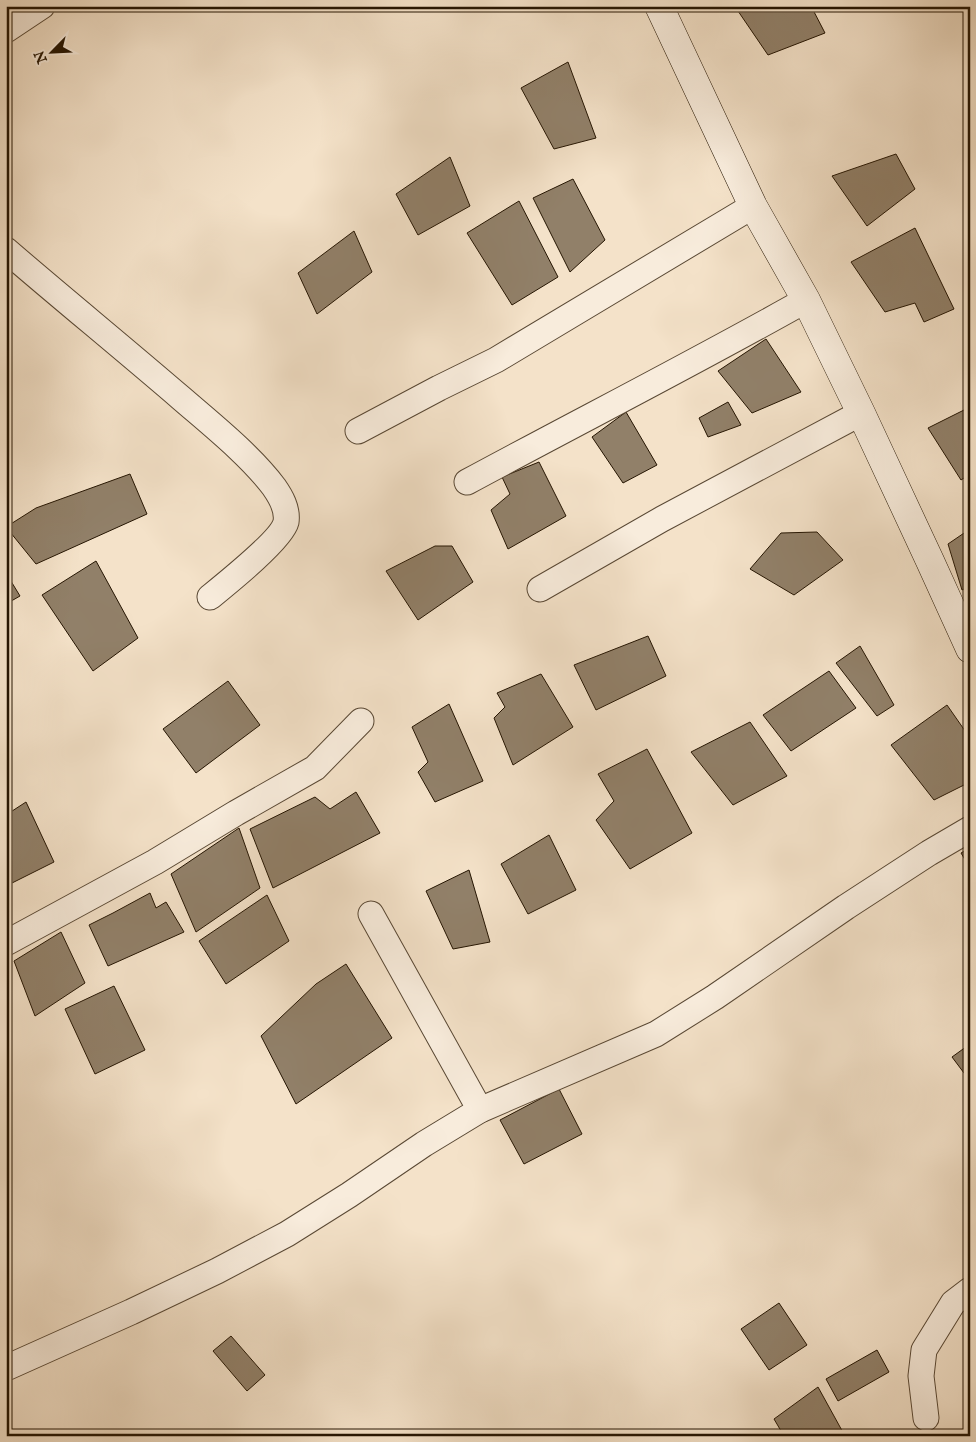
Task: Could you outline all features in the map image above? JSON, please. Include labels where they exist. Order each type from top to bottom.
[{"type":"street","points":[[6,30],[42,6]]},
{"type":"street","points":[[659,6],[753,206],[806,300],[861,413],[970,649]]},
{"type":"street","points":[[358,431],[496,360],[753,206]]},
{"type":"street","points":[[6,250],[214,426],[255,465],[274,487],[285,505],[286,522],[279,534],[247,566],[210,597]]},
{"type":"street","points":[[467,482],[651,385],[806,300]]},
{"type":"street","points":[[540,589],[662,519],[861,413]]},
{"type":"street","points":[[6,944],[155,862],[236,812],[315,768],[360,721]]},
{"type":"street","points":[[6,1368],[199,1279],[287,1234],[424,1144],[480,1110],[656,1034],[715,997],[846,907],[970,829]]},
{"type":"street","points":[[371,914],[480,1110]]},
{"type":"street","points":[[926,1418],[921,1376],[924,1350],[953,1303],[970,1290]]},
{"type":"building","points":[[748,6],[811,6],[825,33],[768,55],[738,11]]},
{"type":"building","points":[[568,62],[596,138],[554,149],[521,88]]},
{"type":"building","points":[[896,154],[915,189],[867,226],[832,176]]},
{"type":"building","points":[[450,157],[470,206],[418,235],[396,194]]},
{"type":"building","points":[[573,179],[605,240],[570,272],[533,198]]},
{"type":"building","points":[[519,201],[558,277],[512,305],[467,233]]},
{"type":"building","points":[[915,228],[954,309],[924,322],[915,303],[885,312],[851,262]]},
{"type":"building","points":[[354,231],[372,272],[317,314],[298,273]]},
{"type":"building","points":[[766,339],[801,392],[752,413],[718,371]]},
{"type":"building","points":[[728,402],[741,425],[708,437],[699,418]]},
{"type":"building","points":[[970,407],[970,474],[961,480],[928,428]]},
{"type":"building","points":[[626,412],[657,465],[623,483],[592,437]]},
{"type":"building","points":[[539,462],[566,516],[508,549],[491,510],[510,494],[502,477]]},
{"type":"building","points":[[130,474],[147,514],[36,564],[6,527],[36,508]]},
{"type":"building","points":[[970,529],[970,586],[962,590],[948,544]]},
{"type":"building","points":[[817,532],[843,560],[794,595],[750,569],[781,533]]},
{"type":"building","points":[[435,546],[452,546],[473,582],[418,620],[386,571]]},
{"type":"building","points":[[96,561],[138,638],[93,671],[42,595]]},
{"type":"building","points":[[6,573],[20,596],[6,604]]},
{"type":"building","points":[[648,636],[666,676],[596,710],[574,665]]},
{"type":"building","points":[[860,646],[894,705],[877,716],[836,663]]},
{"type":"building","points":[[829,671],[856,708],[791,751],[763,715]]},
{"type":"building","points":[[541,674],[573,727],[513,765],[494,718],[505,707],[497,693]]},
{"type":"building","points":[[228,681],[260,725],[196,773],[163,729]]},
{"type":"building","points":[[449,704],[483,781],[435,802],[418,772],[428,762],[412,727]]},
{"type":"building","points":[[947,705],[970,738],[970,782],[934,800],[891,745]]},
{"type":"building","points":[[750,722],[787,776],[733,805],[691,752]]},
{"type":"building","points":[[647,749],[692,833],[630,869],[596,820],[614,801],[598,774]]},
{"type":"building","points":[[356,792],[380,833],[273,888],[250,829],[315,797],[330,809]]},
{"type":"building","points":[[26,802],[54,862],[6,886],[6,815]]},
{"type":"building","points":[[239,828],[260,888],[196,932],[171,874]]},
{"type":"building","points":[[549,835],[576,890],[528,914],[501,864]]},
{"type":"building","points":[[970,848],[970,868],[961,853]]},
{"type":"building","points":[[469,870],[490,942],[453,949],[426,891]]},
{"type":"building","points":[[150,893],[156,908],[166,902],[184,932],[108,966],[89,925]]},
{"type":"building","points":[[267,895],[289,941],[226,984],[199,941]]},
{"type":"building","points":[[61,932],[85,983],[35,1016],[14,961]]},
{"type":"building","points":[[346,964],[392,1038],[296,1104],[261,1036],[316,984]]},
{"type":"building","points":[[114,986],[145,1050],[95,1074],[65,1009]]},
{"type":"building","points":[[970,1044],[970,1081],[952,1057]]},
{"type":"building","points":[[559,1089],[582,1134],[524,1164],[500,1120]]},
{"type":"building","points":[[779,1303],[807,1345],[769,1370],[741,1329]]},
{"type":"building","points":[[231,1336],[265,1375],[247,1391],[213,1351]]},
{"type":"building","points":[[877,1350],[889,1372],[838,1401],[826,1379]]},
{"type":"building","points":[[818,1387],[845,1436],[784,1436],[774,1419]]}]
